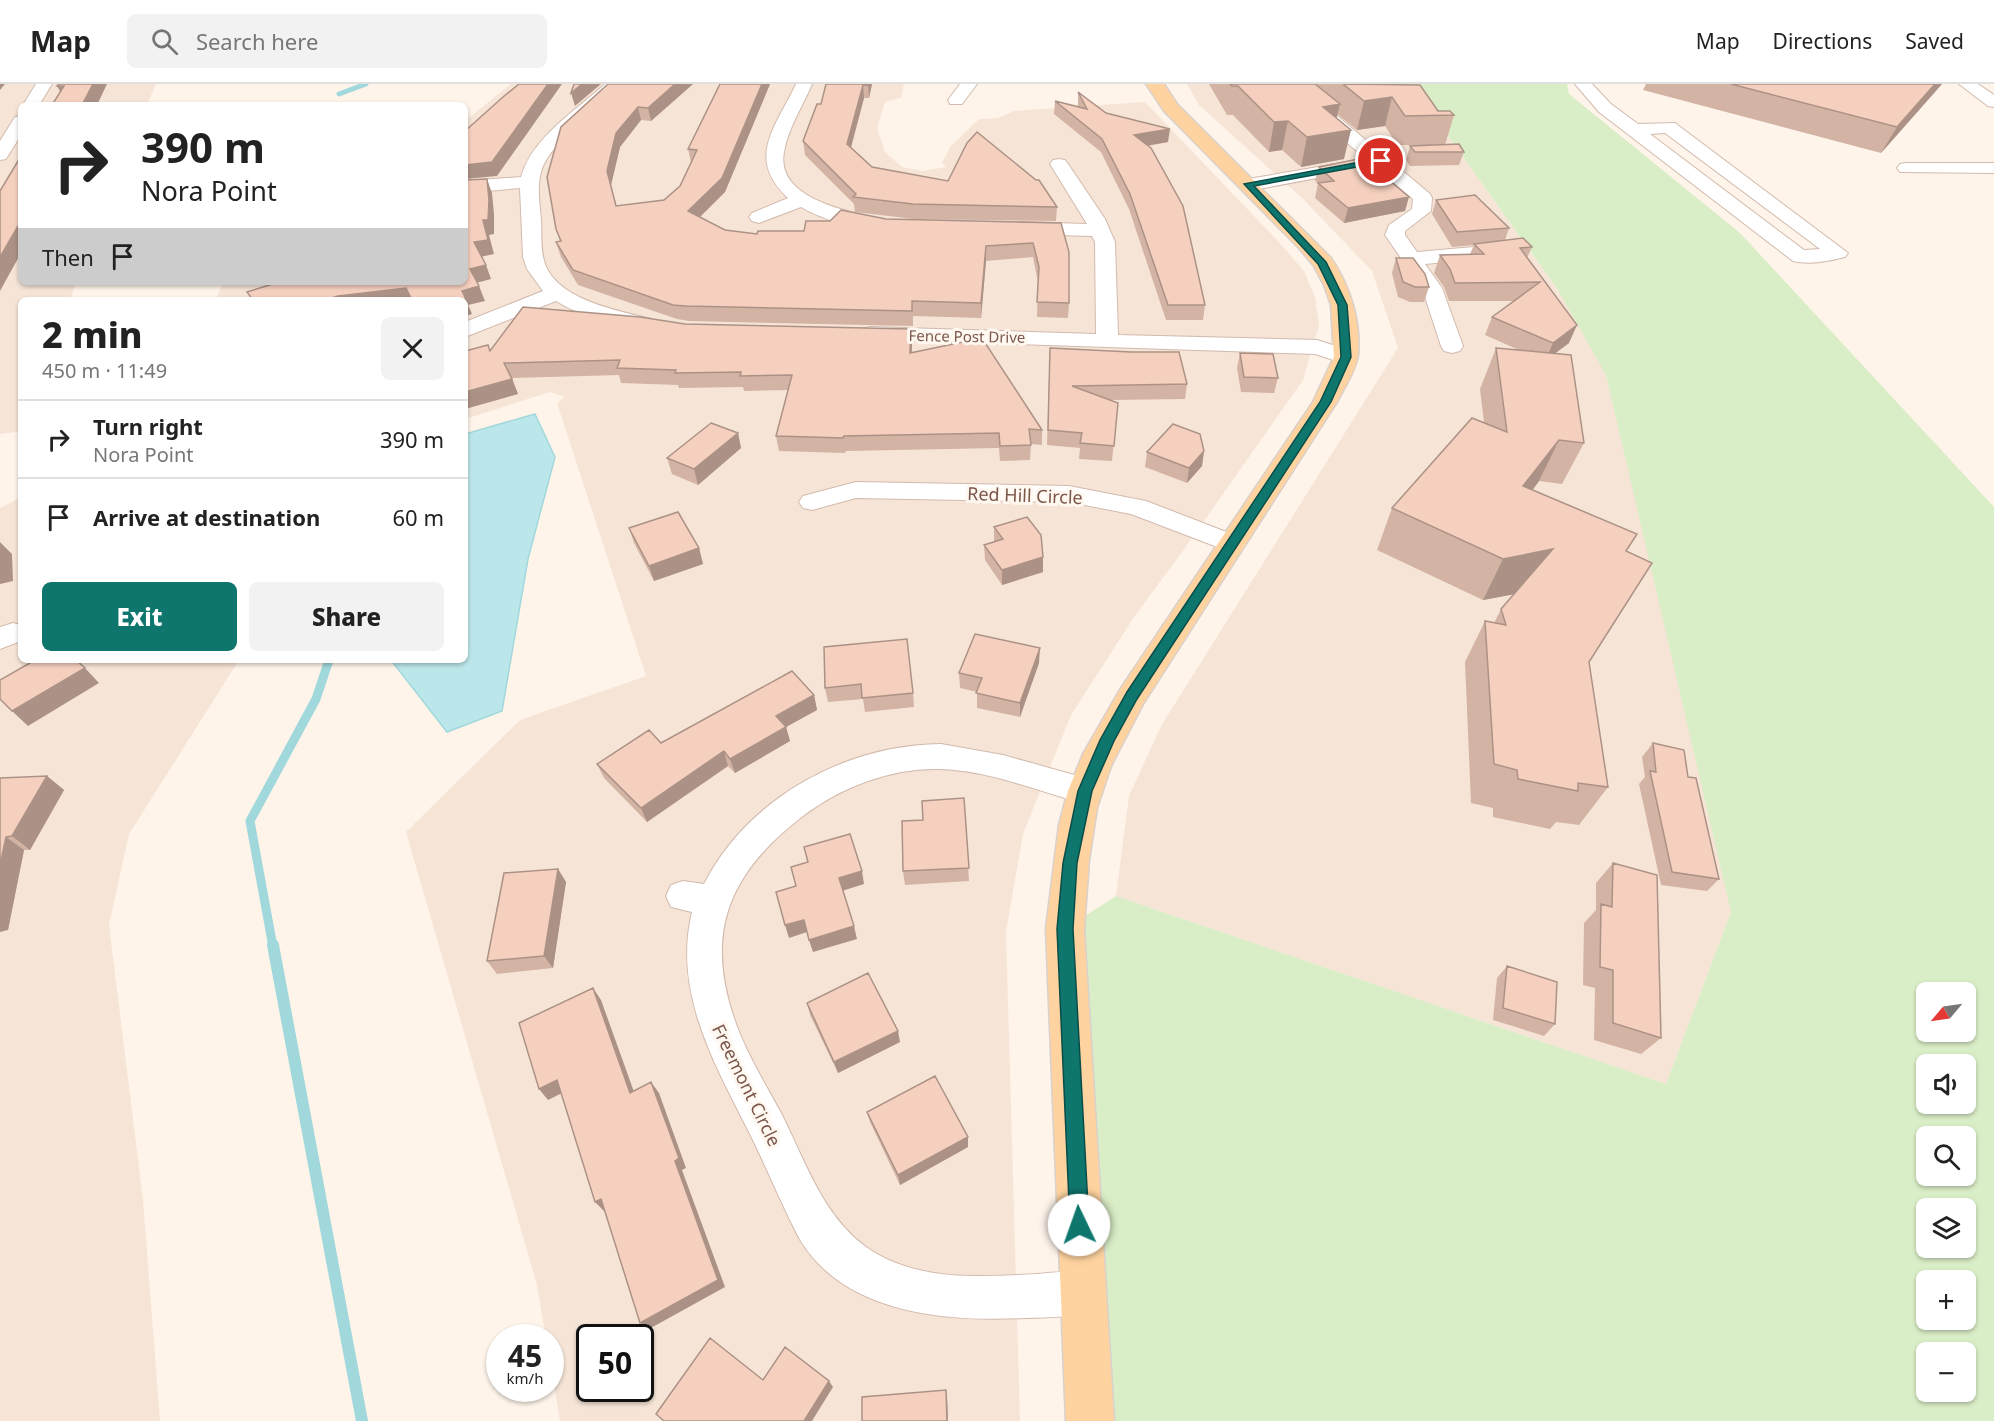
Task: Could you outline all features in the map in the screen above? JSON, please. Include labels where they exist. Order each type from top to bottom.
[{"type":"main road","points":[[1090,1421],[1065,929],[1070,863],[1085,791],[1107,740],[1132,696],[1325,402],[1346,357],[1342,305],[1323,263],[1170,107],[1155,84]]},
{"type":"street","points":[[33,102],[44,84]]},
{"type":"street","points":[[615,84],[549,145],[533,168],[528,182],[533,257],[544,280],[557,293],[620,320],[662,327]]},
{"type":"street","points":[[804,84],[774,153],[774,166],[779,179],[803,200],[842,217],[894,226]]},
{"type":"street","points":[[956,100],[969,84]]},
{"type":"street","points":[[1299,84],[1311,103],[1383,156],[1423,198],[1421,211],[1396,229],[1395,235],[1432,288],[1452,346]]},
{"type":"street","points":[[1583,84],[1605,108],[1800,257],[1838,253],[1669,126],[1634,130]]},
{"type":"street","points":[[1967,84],[1994,102]]},
{"type":"street","points":[[0,155],[12,127]]},
{"type":"street","points":[[1248,184],[1383,156]]},
{"type":"street","points":[[1059,164],[1105,242],[1107,339]]},
{"type":"street","points":[[1906,168],[1994,168]]},
{"type":"street","points":[[468,187],[528,182]]},
{"type":"street","points":[[759,217],[803,200]]},
{"type":"street","points":[[997,228],[1100,230]]},
{"type":"street","points":[[1412,259],[1508,250]]},
{"type":"street","points":[[468,329],[557,293]]},
{"type":"street","name":"Fence Post Drive","points":[[851,333],[1317,347],[1346,357]]},
{"type":"street","name":"Red Hill Circle","points":[[812,502],[856,490],[1069,494],[1137,507],[1233,544]]},
{"type":"street","name":"Freemont Circle","points":[[1083,1293],[945,1297],[896,1287],[849,1262],[817,1229],[716,1022],[707,981],[705,939],[698,898],[769,824],[807,795],[843,776],[881,764],[923,757],[967,760],[1085,791]]},
{"type":"shaded area","points":[[0,84],[156,84],[148,102],[18,102],[18,285],[75,285],[71,297],[18,297],[18,430],[0,434]]},
{"type":"shaded area","points":[[511,84],[904,84],[901,98],[885,102],[877,128],[885,152],[902,167],[923,171],[946,167],[942,163],[950,147],[979,119],[998,118],[1014,111],[1145,102],[1304,271],[1315,297],[1319,325],[1303,380],[1134,617],[1071,715],[1023,834],[1006,932],[1020,1421],[560,1421],[557,1402],[564,1402],[564,1324],[544,1324],[537,1285],[406,832],[520,720],[646,676],[557,403],[565,397],[550,392],[468,418],[468,297],[217,297],[222,285],[468,285],[468,119]]},
{"type":"shaded area","points":[[1187,84],[1411,84],[1574,313],[1606,375],[1697,752],[1731,912],[1666,1084],[1116,896],[1129,796],[1161,726],[1398,348],[1372,271],[1303,199],[1199,105]]},
{"type":"shaded area","points":[[18,499],[18,663],[237,663],[129,834],[109,925],[143,1200],[160,1421],[0,1421],[0,508]]},
{"type":"green space","points":[[1411,84],[1567,84],[1569,94],[1740,233],[1994,507],[1994,1421],[1089,1421],[1065,929],[1116,896],[1666,1084],[1731,912],[1606,375],[1558,290]]},
{"type":"water","points":[[535,414],[555,457],[528,559],[502,711],[447,732],[393,663],[468,663],[468,433]]},
{"type":"building","points":[[59,84],[93,84],[84,102],[54,102],[64,86],[57,86]]},
{"type":"building","points":[[519,84],[548,84],[492,162],[468,165],[468,128]]},
{"type":"building","points":[[574,84],[582,84],[571,93]]},
{"type":"building","points":[[608,84],[675,84],[648,108],[638,107],[616,133],[607,171],[616,206],[664,200],[680,186],[697,150],[688,149],[720,84],[762,84],[722,178],[688,211],[725,230],[757,234],[758,231],[804,231],[806,221],[830,221],[841,210],[886,219],[1061,223],[1069,252],[1069,303],[1037,302],[1039,267],[1033,243],[986,246],[981,303],[912,301],[912,311],[673,305],[573,270],[556,242],[561,241],[556,229],[547,177],[561,127]]},
{"type":"building","points":[[826,84],[868,84],[863,85],[847,144],[872,167],[948,181],[967,143],[977,132],[1036,180],[1039,180],[1057,207],[913,204],[853,197],[856,194],[803,141],[817,104],[821,104]]},
{"type":"building","points":[[1230,84],[1315,84],[1340,104],[1323,107],[1351,130],[1307,137],[1288,121],[1274,122],[1238,86]]},
{"type":"building","points":[[1343,84],[1420,85],[1438,111],[1450,111],[1454,115],[1405,116],[1392,97],[1364,101]]},
{"type":"building","points":[[1731,84],[1935,84],[1897,127]]},
{"type":"building","points":[[1078,92],[1106,113],[1170,129],[1134,135],[1151,148],[1183,206],[1205,305],[1168,305],[1130,194],[1102,139],[1055,101],[1087,109]]},
{"type":"building","points":[[1459,144],[1464,152],[1415,152],[1410,146]]},
{"type":"building","points":[[1363,158],[1409,197],[1348,208],[1318,183],[1334,181],[1319,167]]},
{"type":"building","points":[[18,161],[18,226],[0,257],[0,191]]},
{"type":"building","points":[[487,179],[488,220],[483,220],[488,240],[474,242],[486,265],[470,269],[479,286],[462,291],[465,297],[410,297],[406,288],[335,297],[251,297],[247,292],[269,285],[468,285],[468,180]]},
{"type":"building","points":[[1475,195],[1509,228],[1457,232],[1436,200]]},
{"type":"building","points":[[1523,238],[1532,247],[1520,248],[1577,325],[1553,343],[1492,317],[1540,282],[1455,283],[1450,269],[1440,255],[1484,254],[1474,244]]},
{"type":"building","points":[[1396,258],[1413,258],[1425,274],[1429,287],[1415,287],[1403,282]]},
{"type":"building","points":[[523,307],[640,317],[685,324],[911,329],[910,353],[982,338],[1042,430],[1029,429],[1031,445],[1000,446],[999,433],[844,436],[843,438],[776,436],[792,375],[740,376],[741,372],[675,373],[676,370],[617,368],[620,360],[504,363],[512,379],[468,391],[468,350],[488,345],[490,351]]},
{"type":"building","points":[[1050,348],[1179,352],[1187,384],[1072,386],[1118,403],[1114,446],[1080,443],[1082,433],[1048,430]]},
{"type":"building","points":[[1496,348],[1571,355],[1584,443],[1559,440],[1523,486],[1637,534],[1626,551],[1652,563],[1589,662],[1608,787],[1578,783],[1578,791],[1518,779],[1517,770],[1494,764],[1485,621],[1506,625],[1501,609],[1553,549],[1503,559],[1392,508],[1472,418],[1507,432]]},
{"type":"building","points":[[1240,353],[1273,354],[1278,378],[1244,377]]},
{"type":"building","points":[[711,423],[738,433],[694,469],[667,458]]},
{"type":"building","points":[[1173,424],[1200,434],[1204,451],[1189,468],[1147,452]]},
{"type":"building","points":[[678,512],[699,548],[649,566],[629,528]]},
{"type":"building","points":[[1027,517],[1041,535],[1043,557],[1002,570],[984,545],[1003,539],[994,527]]},
{"type":"building","points":[[975,634],[1040,648],[1020,703],[976,693],[982,678],[959,673]]},
{"type":"building","points":[[907,639],[913,693],[862,698],[861,684],[825,688],[824,647]]},
{"type":"building","points":[[30,663],[79,663],[85,668],[12,711],[0,699],[0,680]]},
{"type":"building","points":[[792,671],[814,695],[776,716],[786,727],[730,759],[724,751],[641,808],[597,764],[649,730],[661,743]]},
{"type":"building","points":[[1653,743],[1684,750],[1688,777],[1696,778],[1719,879],[1672,872],[1650,771],[1656,772]]},
{"type":"building","points":[[47,776],[12,836],[6,837],[0,865],[0,778]]},
{"type":"building","points":[[964,798],[969,868],[903,871],[902,821],[923,820],[922,801]]},
{"type":"building","points":[[850,834],[862,871],[839,878],[854,926],[809,940],[804,920],[785,925],[776,892],[796,886],[791,867],[808,862],[804,847]]},
{"type":"building","points":[[1613,863],[1657,875],[1661,1038],[1613,1023],[1613,970],[1600,967],[1601,904],[1612,907]]},
{"type":"building","points":[[558,869],[544,956],[487,961],[504,873]]},
{"type":"building","points":[[1507,966],[1557,982],[1555,1024],[1503,1008]]},
{"type":"building","points":[[868,973],[898,1031],[834,1062],[807,1003]]},
{"type":"building","points":[[593,988],[630,1093],[651,1082],[679,1158],[675,1161],[718,1280],[640,1323],[601,1199],[595,1202],[557,1080],[539,1089],[519,1023]]},
{"type":"building","points":[[935,1076],[968,1137],[898,1175],[867,1112]]},
{"type":"building","points":[[710,1338],[763,1380],[785,1347],[829,1381],[804,1421],[664,1421],[656,1414]]},
{"type":"building","points":[[946,1390],[947,1421],[862,1421],[862,1397]]},
{"type":"waterway","points":[[339,94],[366,84]]},
{"type":"waterway","points":[[273,947],[250,821],[316,699],[328,663]]},
{"type":"waterway","points":[[273,945],[362,1421]]},
{"type":"route","points":[[1079,1225],[1065,929],[1070,863],[1085,791],[1107,740],[1132,696],[1325,402],[1346,357],[1342,305],[1335,285],[1323,263],[1248,184],[1381,161]]}]
